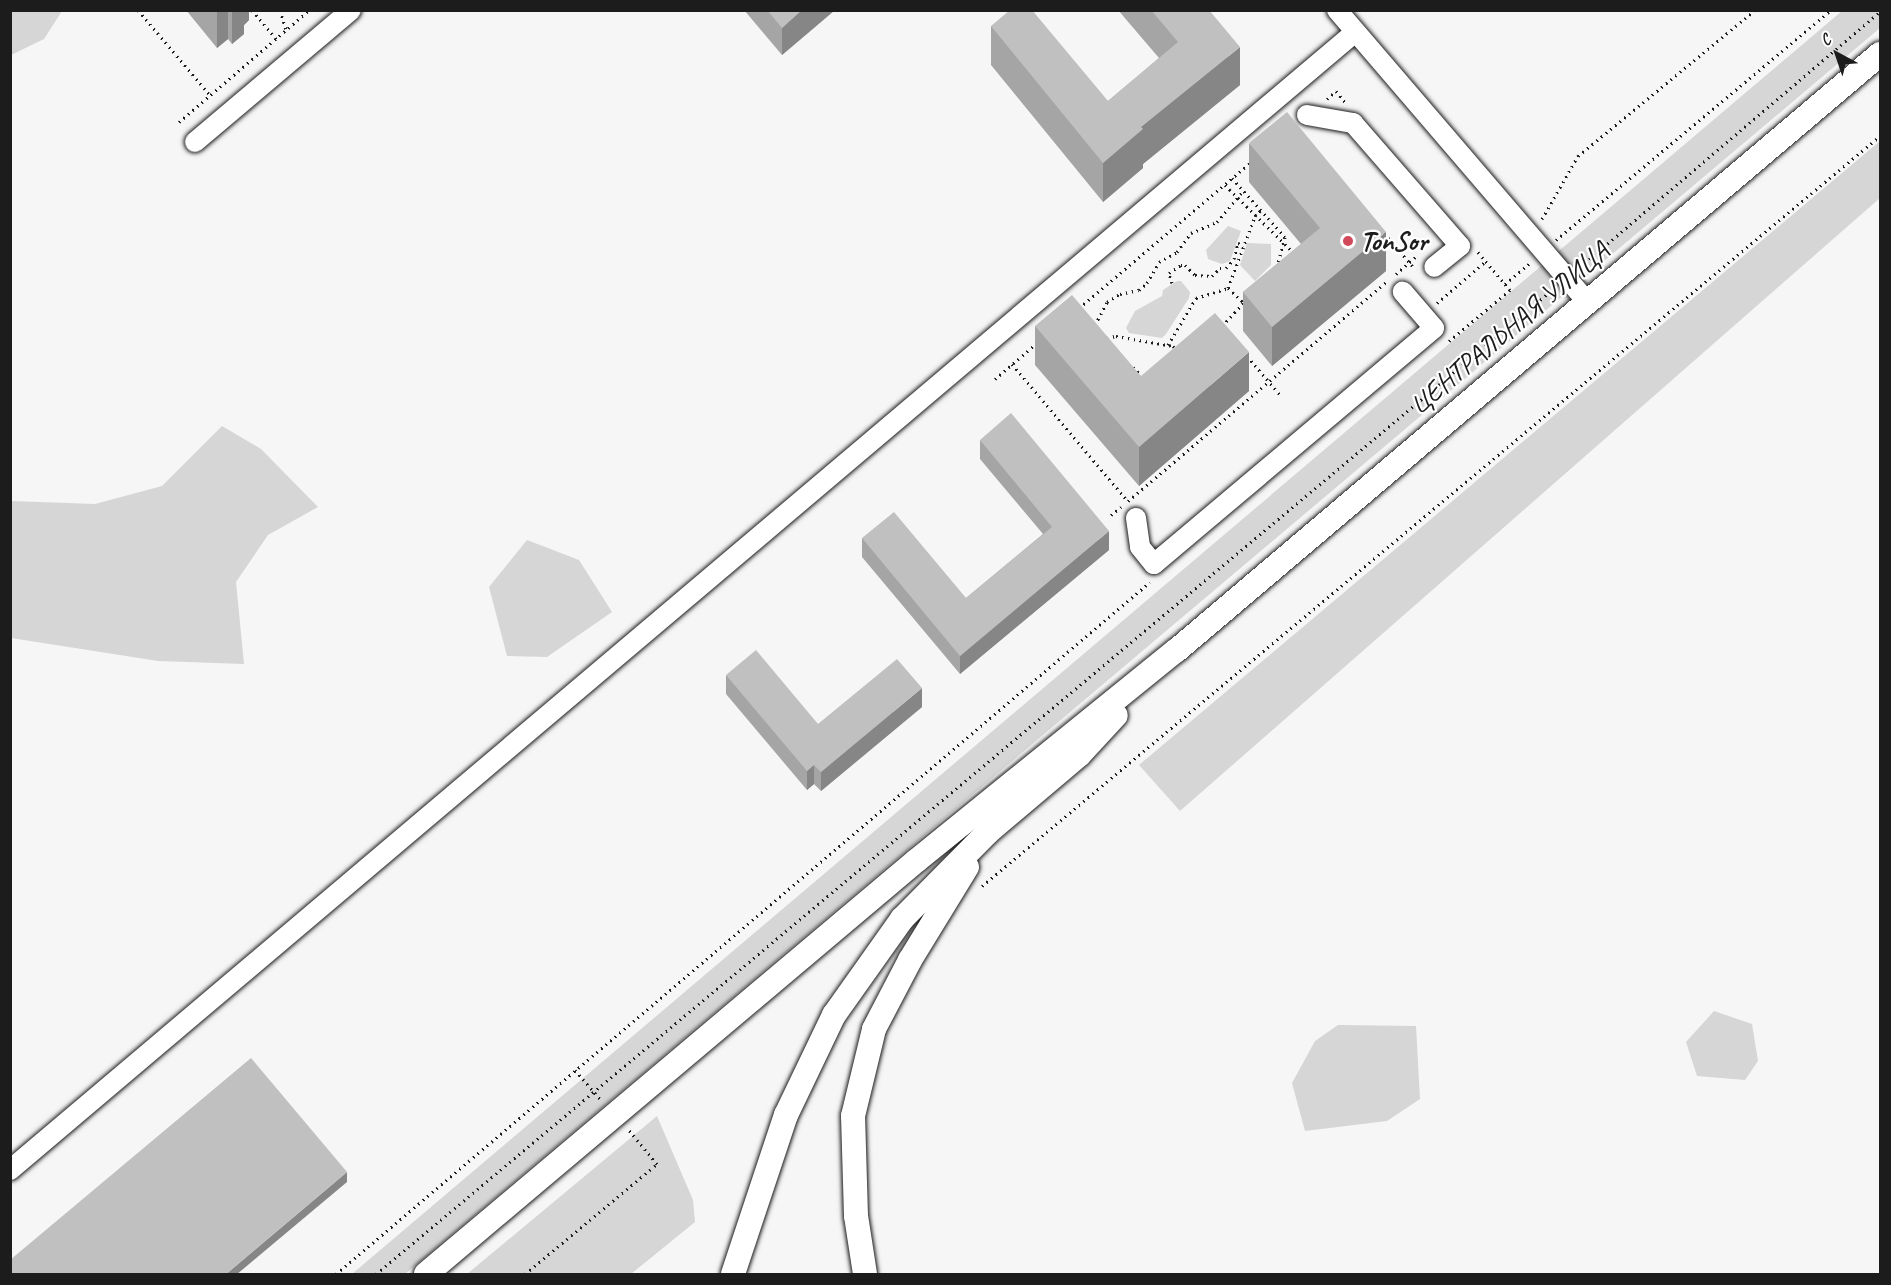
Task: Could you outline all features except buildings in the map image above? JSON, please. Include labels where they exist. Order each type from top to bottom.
[{"type":"main road","name":"ЦЕНТРАЛЬНАЯ УЛИЦА","points":[[1177,650],[1586,301],[1881,54]]},
{"type":"main road","points":[[733,1275],[786,1115],[834,1015],[902,920],[988,832],[1078,755],[1177,650]]},
{"type":"main road","points":[[426,1275],[916,861],[1177,650]]},
{"type":"main road","points":[[865,1275],[856,1216],[853,1116],[874,1029],[909,960],[988,832]]},
{"type":"street","points":[[195,142],[351,10]]},
{"type":"street","points":[[1337,10],[1354,33],[1586,301]]},
{"type":"street","points":[[10,1170],[1354,33]]},
{"type":"street","points":[[1307,116],[1353,123],[1460,246],[1426,265]]},
{"type":"street","points":[[1132,509],[1140,548],[1154,564],[1434,328],[1403,292]]},
{"type":"path","points":[[138,10],[210,95]]},
{"type":"path","points":[[252,10],[276,39]]},
{"type":"path","points":[[280,10],[286,30]]},
{"type":"path","points":[[178,122],[309,10]]},
{"type":"path","points":[[1539,244],[1550,201],[1578,156],[1755,10]]},
{"type":"path","points":[[1505,284],[1539,244],[1831,10]]},
{"type":"path","points":[[376,1275],[1567,278],[1881,12]]},
{"type":"path","points":[[981,887],[1881,136]]},
{"type":"path","points":[[1083,315],[1077,309],[1259,156]]},
{"type":"path","points":[[1232,178],[1285,237],[1276,268],[1271,273]]},
{"type":"path","points":[[1225,185],[1300,259]]},
{"type":"path","points":[[1094,327],[1107,302],[1120,294],[1139,290],[1147,283],[1159,262],[1177,252],[1191,233],[1199,227],[1209,227],[1217,222],[1244,191]]},
{"type":"path","points":[[1228,288],[1255,216],[1261,210]]},
{"type":"path","points":[[1379,226],[1410,263],[1426,265]]},
{"type":"path","points":[[1172,283],[1169,273],[1181,265],[1185,265],[1195,274],[1212,276],[1220,268],[1226,268],[1234,259],[1239,243],[1244,245]]},
{"type":"path","points":[[1436,304],[1486,261]]},
{"type":"path","points":[[1111,515],[1132,509],[1269,382],[1410,263],[1426,265]]},
{"type":"path","points":[[1228,288],[1244,303]]},
{"type":"path","points":[[1168,345],[1196,298],[1228,288]]},
{"type":"path","points":[[1214,334],[1251,295]]},
{"type":"path","points":[[1088,321],[1114,347]]},
{"type":"path","points":[[1222,326],[1229,334]]},
{"type":"path","points":[[1098,344],[1106,338],[1116,336],[1168,345],[1180,352]]},
{"type":"path","points":[[995,379],[1045,337]]},
{"type":"path","points":[[1242,350],[1281,396]]},
{"type":"path","points":[[1012,364],[1132,509]]},
{"type":"path","points":[[1131,364],[1148,381]]},
{"type":"path","points":[[336,1275],[1152,580]]},
{"type":"path","points":[[525,1275],[657,1164]]},
{"type":"shaded area","points":[[11,10],[62,11],[44,39],[11,55]]},
{"type":"shaded area","points":[[1842,11],[1880,11],[1880,28],[405,1274],[352,1274]]},
{"type":"shaded area","points":[[1880,141],[1880,198],[1180,811],[1139,765]]},
{"type":"shaded area","points":[[1228,226],[1241,231],[1230,261],[1222,264],[1208,259],[1206,250]]},
{"type":"shaded area","points":[[1247,243],[1271,244],[1271,265],[1255,281],[1240,265]]},
{"type":"shaded area","points":[[1181,281],[1190,292],[1189,298],[1166,334],[1162,338],[1129,333],[1126,328],[1135,311],[1162,296],[1163,290]]},
{"type":"shaded area","points":[[222,426],[261,449],[318,507],[268,535],[236,582],[244,664],[158,661],[11,638],[11,501],[95,504],[162,486]]},
{"type":"shaded area","points":[[527,540],[579,560],[612,612],[547,657],[507,656],[489,587]]},
{"type":"shaded area","points":[[1714,1011],[1752,1024],[1758,1061],[1745,1080],[1697,1076],[1686,1042]]},
{"type":"shaded area","points":[[1338,1025],[1416,1026],[1420,1099],[1387,1121],[1305,1131],[1292,1083],[1315,1041]]},
{"type":"shaded area","points":[[657,1116],[693,1200],[695,1222],[631,1274],[467,1274]]},
{"type":"place","name":"TonSor","points":[[1348,241]]}]
